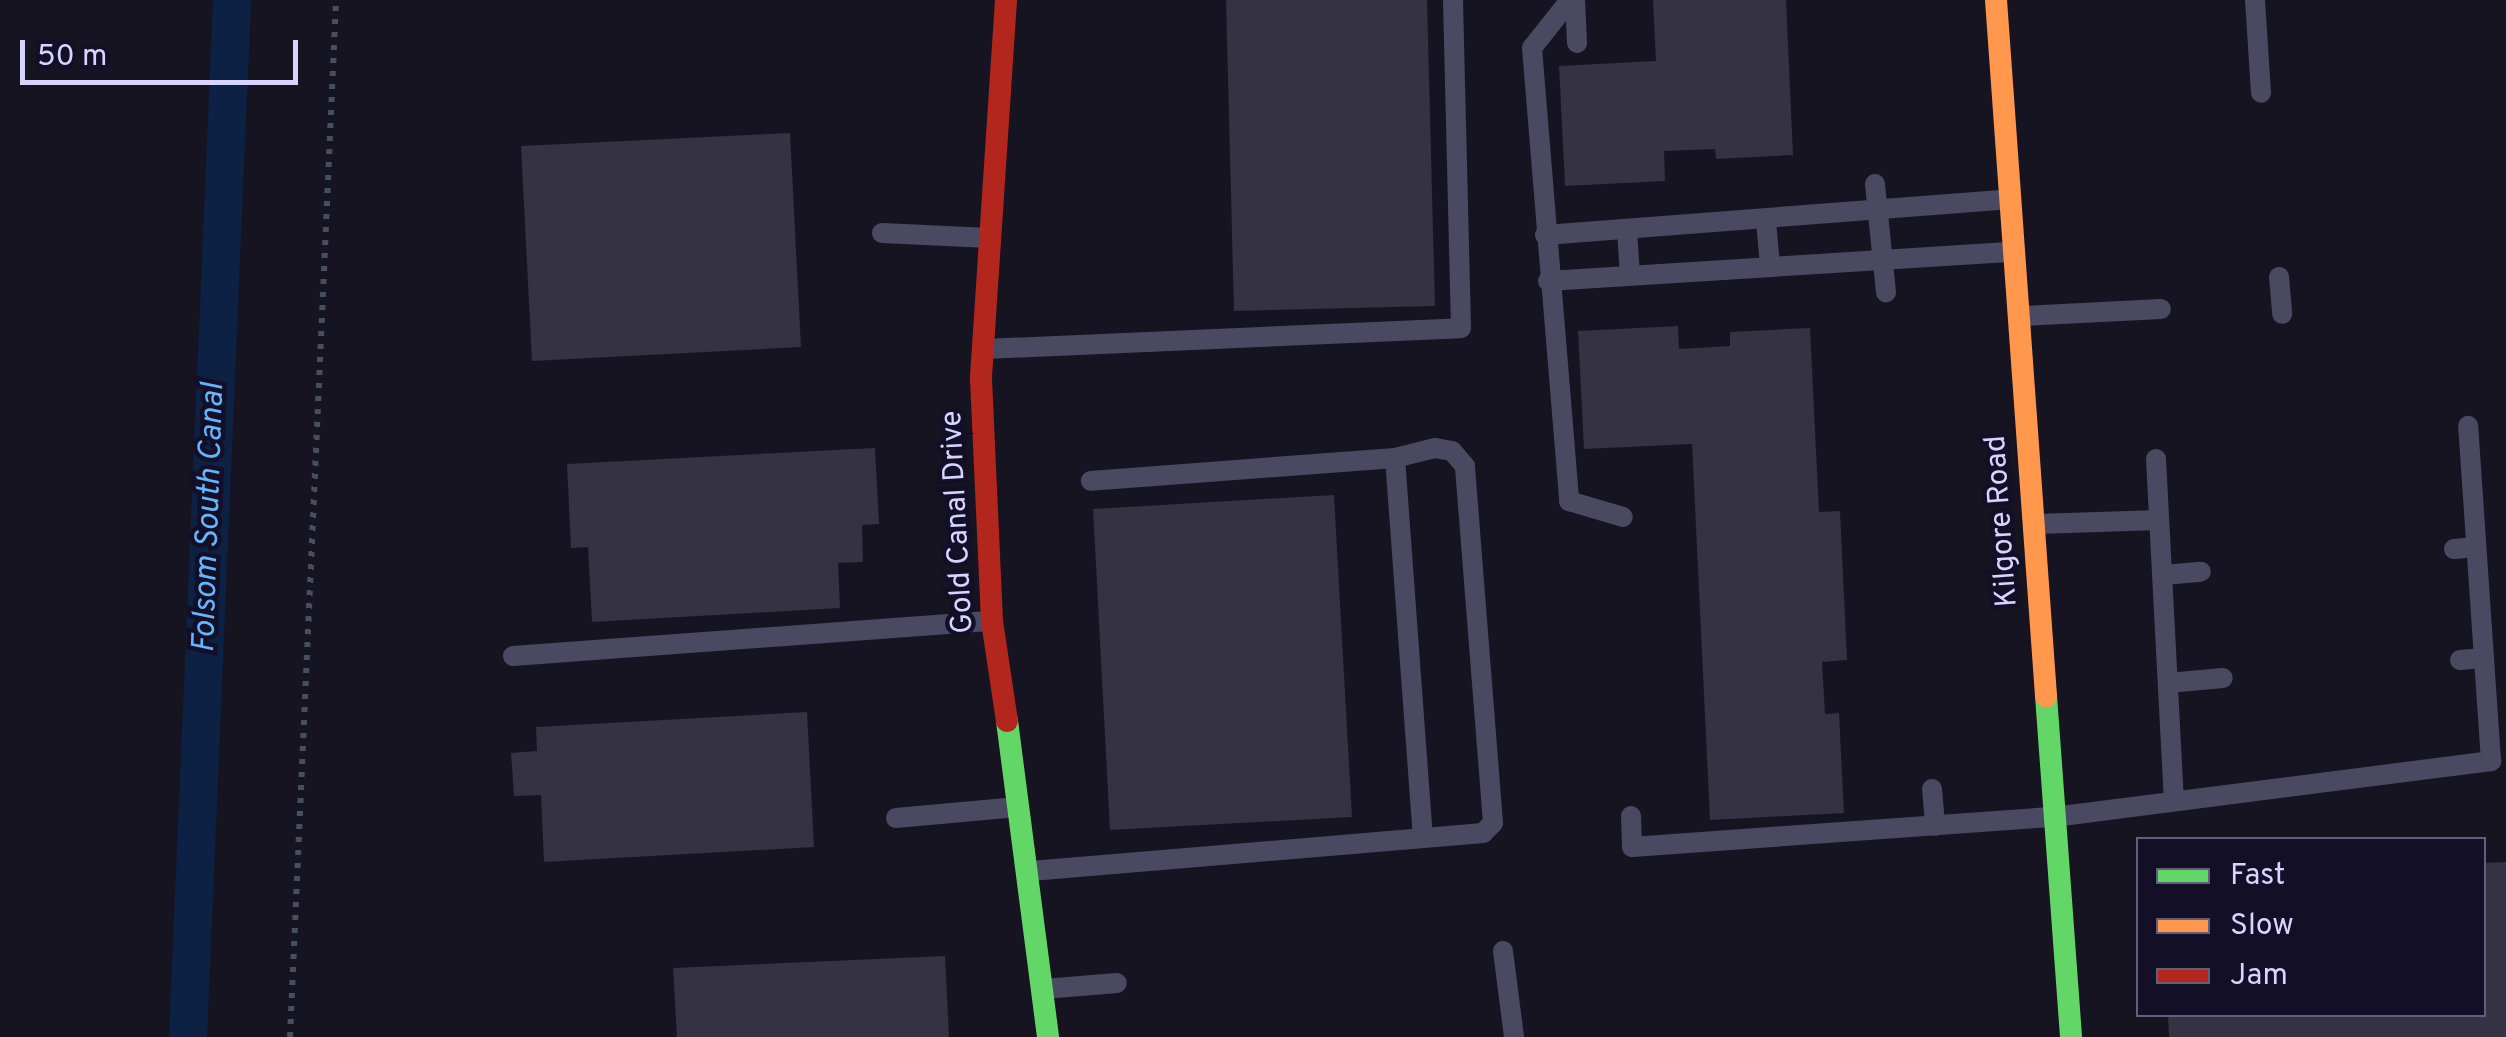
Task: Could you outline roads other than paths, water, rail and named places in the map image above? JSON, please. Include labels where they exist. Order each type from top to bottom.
[{"type":"street","name":"Gold Canal Drive","points":[[1006,0],[983,349],[982,454],[992,620],[1048,1037]]},
{"type":"street","name":"Kilgore Road","points":[[1996,0],[2071,1037]]},
{"type":"lane","points":[[983,349],[1461,328],[1452,0]]},
{"type":"lane","points":[[1572,0],[1577,43]]},
{"type":"lane","points":[[1572,0],[1532,48],[1569,502],[1623,517]]},
{"type":"lane","points":[[2256,0],[2261,93]]},
{"type":"lane","points":[[1876,184],[1886,292]]},
{"type":"lane","points":[[1545,236],[2010,199]]},
{"type":"lane","points":[[1766,221],[1770,266]]},
{"type":"lane","points":[[1627,231],[1630,275]]},
{"type":"lane","points":[[882,233],[990,238]]},
{"type":"lane","points":[[1548,281],[2014,252]]},
{"type":"lane","points":[[2279,278],[2282,314]]},
{"type":"lane","points":[[2018,316],[2161,308]]},
{"type":"lane","points":[[1631,816],[1632,847],[2054,817],[2491,760],[2468,426]]},
{"type":"lane","points":[[1028,871],[1483,833],[1493,822],[1495,806],[1465,466],[1452,452],[1434,448],[1395,458],[1091,480]]},
{"type":"lane","points":[[1395,458],[1424,836]]},
{"type":"lane","points":[[2156,459],[2174,801]]},
{"type":"lane","points":[[2033,524],[2159,520]]},
{"type":"lane","points":[[2454,548],[2476,546]]},
{"type":"lane","points":[[2163,575],[2201,572]]},
{"type":"lane","points":[[512,656],[992,620]]},
{"type":"lane","points":[[2460,660],[2484,658]]},
{"type":"lane","points":[[2168,683],[2223,678]]},
{"type":"lane","points":[[1932,789],[1935,826]]},
{"type":"lane","points":[[896,818],[1019,806]]},
{"type":"lane","points":[[1503,951],[1514,1037]]},
{"type":"lane","points":[[1042,990],[1118,983]]},
{"type":"waterway","name":"Folsom South Canal","points":[[188,1037],[232,0]]}]
